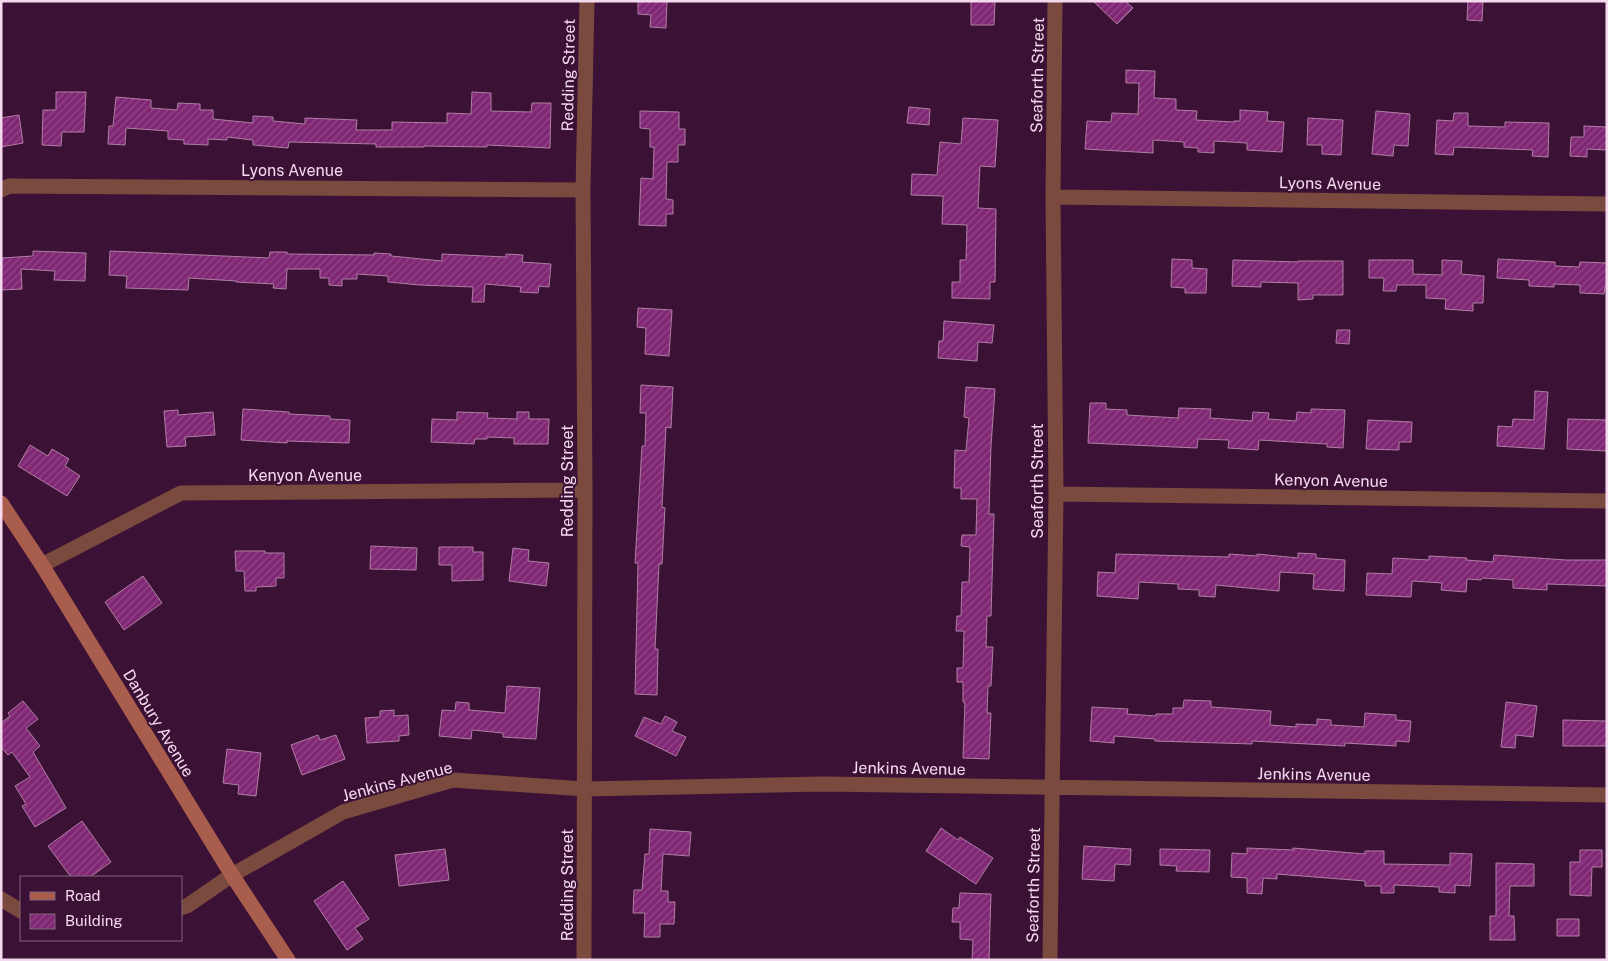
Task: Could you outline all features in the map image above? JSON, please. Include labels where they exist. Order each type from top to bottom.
[{"type":"street","name":"Redding Street","points":[[584,960],[585,490],[583,190],[587,1]]},
{"type":"street","name":"Seaforth Street","points":[[1050,960],[1056,494],[1053,197],[1055,1]]},
{"type":"street","name":"Lyons Avenue","points":[[1,190],[9,186],[583,190]]},
{"type":"street","name":"Lyons Avenue","points":[[1053,197],[1607,204]]},
{"type":"street","name":"Kenyon Avenue","points":[[42,566],[181,493],[585,490]]},
{"type":"street","name":"Kenyon Avenue","points":[[1056,494],[1607,501]]},
{"type":"street","name":"Danbury Avenue","points":[[1,503],[42,566],[232,875],[288,960]]},
{"type":"street","name":"Jenkins Avenue","points":[[182,908],[232,875],[343,812],[453,780],[585,789],[824,784],[1607,795]]},
{"type":"street","points":[[1,899],[20,910]]},
{"type":"building","points":[[638,1],[667,1],[666,28],[650,27],[651,15],[638,14]]},
{"type":"building","points":[[971,1],[995,1],[994,25],[971,25]]},
{"type":"building","points":[[1093,1],[1125,1],[1133,8],[1117,24]]},
{"type":"building","points":[[1468,1],[1483,1],[1482,21],[1467,20]]},
{"type":"building","points":[[1126,70],[1155,71],[1154,98],[1176,99],[1176,110],[1197,111],[1196,120],[1234,122],[1240,121],[1240,110],[1268,112],[1267,121],[1284,122],[1282,152],[1247,150],[1247,143],[1214,141],[1214,153],[1198,152],[1198,148],[1184,147],[1184,142],[1153,140],[1153,153],[1085,149],[1087,121],[1111,122],[1112,113],[1138,114],[1139,83],[1126,83]]},
{"type":"building","points":[[56,92],[86,92],[84,132],[62,132],[61,146],[42,145],[43,110],[56,110]]},
{"type":"building","points":[[472,92],[491,93],[491,111],[531,112],[532,103],[551,103],[550,148],[487,145],[487,147],[376,147],[376,144],[289,142],[288,148],[253,145],[253,140],[227,137],[227,140],[208,139],[208,145],[184,144],[184,140],[168,139],[168,131],[126,128],[125,145],[108,144],[109,126],[113,126],[116,97],[151,100],[151,108],[177,110],[178,103],[200,104],[200,110],[213,110],[213,119],[253,123],[253,116],[273,117],[273,121],[305,124],[305,118],[357,120],[356,130],[392,130],[392,122],[447,123],[447,113],[471,114]]},
{"type":"building","points":[[909,107],[930,109],[929,125],[907,123]]},
{"type":"building","points":[[640,111],[679,112],[679,129],[685,129],[685,145],[678,145],[678,162],[667,162],[666,199],[673,200],[673,214],[666,214],[666,226],[639,225],[641,178],[653,179],[654,147],[650,147],[650,129],[640,128]]},
{"type":"building","points":[[1376,111],[1410,114],[1408,146],[1394,145],[1393,156],[1372,154]]},
{"type":"building","points":[[1454,113],[1468,113],[1468,126],[1505,127],[1505,122],[1549,123],[1548,157],[1532,156],[1533,150],[1454,147],[1453,155],[1435,154],[1437,120],[1453,121]]},
{"type":"building","points":[[19,115],[23,143],[1,147],[1,118]]},
{"type":"building","points":[[963,118],[998,120],[995,167],[980,166],[978,208],[996,209],[995,282],[990,282],[990,299],[952,298],[952,282],[960,282],[960,260],[966,260],[967,225],[942,224],[943,196],[911,195],[912,174],[937,175],[940,142],[961,144]]},
{"type":"building","points":[[1308,118],[1343,120],[1341,155],[1322,154],[1322,145],[1307,145]]},
{"type":"building","points":[[1584,126],[1607,127],[1607,150],[1587,149],[1587,157],[1570,156],[1571,137],[1584,137]]},
{"type":"building","points":[[33,251],[86,253],[85,281],[54,280],[55,271],[21,269],[22,289],[1,290],[2,258],[33,256]]},
{"type":"building","points":[[110,251],[269,258],[270,252],[287,252],[287,254],[374,255],[374,253],[442,261],[442,254],[506,257],[506,254],[523,255],[522,262],[551,264],[549,287],[539,286],[538,293],[520,292],[521,287],[485,284],[484,302],[472,302],[473,287],[388,282],[388,276],[357,274],[357,279],[342,279],[342,286],[329,285],[329,278],[320,278],[320,269],[287,269],[286,289],[273,288],[274,284],[189,278],[188,290],[126,288],[127,276],[109,275]]},
{"type":"building","points":[[1172,259],[1192,260],[1192,268],[1207,269],[1206,293],[1185,293],[1185,288],[1171,287]]},
{"type":"building","points":[[1498,259],[1555,262],[1555,266],[1579,267],[1580,262],[1607,263],[1607,287],[1605,287],[1604,294],[1580,293],[1580,285],[1554,284],[1554,287],[1529,286],[1529,280],[1497,278]]},
{"type":"building","points":[[1233,260],[1343,261],[1343,295],[1313,295],[1313,299],[1298,300],[1298,283],[1261,282],[1261,287],[1232,286]]},
{"type":"building","points":[[1369,260],[1413,260],[1413,274],[1442,275],[1442,260],[1462,261],[1461,274],[1484,276],[1483,303],[1473,303],[1473,311],[1445,309],[1446,299],[1426,298],[1426,285],[1397,285],[1396,291],[1383,291],[1384,278],[1369,278]]},
{"type":"building","points":[[638,308],[672,310],[669,356],[645,354],[646,328],[637,327]]},
{"type":"building","points":[[944,321],[994,325],[992,343],[978,342],[977,361],[938,358],[939,341],[943,341]]},
{"type":"building","points":[[1337,330],[1350,330],[1349,344],[1336,343]]},
{"type":"building","points":[[641,385],[673,387],[671,428],[666,427],[662,507],[665,508],[662,564],[659,564],[655,649],[658,649],[657,695],[635,694],[638,563],[635,563],[642,446],[645,446],[646,413],[640,413]]},
{"type":"building","points":[[966,387],[995,389],[989,514],[994,514],[991,616],[987,616],[986,647],[993,647],[991,686],[988,686],[987,713],[991,713],[989,759],[963,758],[965,703],[963,702],[963,682],[957,682],[957,668],[963,668],[964,631],[956,631],[957,616],[961,616],[962,582],[969,582],[970,547],[961,546],[962,535],[976,535],[977,499],[961,499],[961,488],[954,488],[955,450],[966,451],[969,418],[964,417]]},
{"type":"building","points":[[1535,391],[1548,392],[1544,449],[1497,446],[1498,426],[1512,427],[1513,419],[1534,420]]},
{"type":"building","points":[[1090,403],[1106,403],[1106,409],[1127,410],[1127,415],[1178,418],[1179,408],[1211,409],[1210,418],[1252,421],[1253,412],[1269,413],[1268,419],[1296,421],[1297,412],[1311,413],[1311,409],[1345,410],[1343,448],[1327,447],[1327,444],[1259,440],[1258,450],[1228,448],[1229,440],[1198,439],[1197,448],[1088,443]]},
{"type":"building","points":[[243,409],[330,416],[330,419],[350,420],[349,443],[287,441],[287,443],[241,440]]},
{"type":"building","points":[[178,410],[178,415],[213,412],[215,435],[185,437],[186,446],[167,447],[164,411]]},
{"type":"building","points":[[457,412],[488,413],[487,418],[517,419],[517,412],[529,412],[529,419],[549,419],[548,444],[514,444],[514,438],[487,437],[487,439],[475,439],[474,444],[431,442],[432,419],[457,420]]},
{"type":"building","points":[[1568,419],[1607,420],[1607,451],[1567,449]]},
{"type":"building","points":[[1368,420],[1412,422],[1411,442],[1399,442],[1399,450],[1366,449]]},
{"type":"building","points":[[30,445],[48,456],[52,449],[69,459],[65,466],[80,476],[67,496],[18,466]]},
{"type":"building","points":[[371,546],[417,548],[416,570],[370,569]]},
{"type":"building","points":[[439,547],[473,547],[473,552],[483,552],[483,580],[452,581],[452,565],[439,565]]},
{"type":"building","points":[[513,548],[529,550],[528,561],[549,563],[546,586],[509,581]]},
{"type":"building","points":[[235,551],[284,553],[284,578],[276,578],[276,586],[256,587],[256,591],[245,591],[244,571],[236,571]]},
{"type":"building","points":[[1298,553],[1316,554],[1316,558],[1345,560],[1344,591],[1313,589],[1314,574],[1280,572],[1279,591],[1216,585],[1215,597],[1199,596],[1199,590],[1178,589],[1178,584],[1139,582],[1138,599],[1097,596],[1098,572],[1115,573],[1116,554],[1229,557],[1229,554],[1257,556],[1257,554],[1298,558]]},
{"type":"building","points":[[1494,555],[1566,560],[1607,560],[1607,586],[1547,584],[1547,590],[1513,588],[1513,580],[1482,578],[1481,580],[1467,579],[1466,592],[1441,590],[1442,583],[1412,581],[1411,597],[1366,595],[1367,573],[1392,574],[1393,558],[1429,560],[1429,556],[1467,558],[1466,560],[1493,562]]},
{"type":"building","points":[[143,576],[162,603],[124,630],[105,602]]},
{"type":"building","points":[[507,686],[540,688],[536,739],[503,737],[503,733],[472,730],[471,739],[439,736],[442,710],[455,711],[456,702],[469,703],[469,710],[505,713]]},
{"type":"building","points":[[1184,700],[1211,701],[1211,707],[1271,711],[1270,725],[1296,727],[1296,724],[1317,725],[1317,719],[1331,720],[1331,725],[1364,727],[1365,713],[1396,715],[1396,720],[1411,721],[1409,742],[1396,741],[1396,746],[1345,743],[1345,746],[1252,741],[1252,744],[1155,741],[1155,739],[1114,736],[1114,743],[1090,741],[1092,707],[1128,709],[1127,714],[1156,716],[1156,714],[1173,714],[1173,708],[1183,708]]},
{"type":"building","points":[[23,701],[38,719],[26,728],[40,746],[33,752],[66,808],[35,827],[22,806],[26,804],[15,786],[30,777],[12,752],[8,755],[1,747],[1,723],[10,716],[8,713]]},
{"type":"building","points":[[1506,702],[1537,706],[1533,737],[1516,735],[1515,748],[1501,747]]},
{"type":"building","points":[[394,710],[394,716],[408,715],[409,735],[399,736],[399,741],[367,743],[365,718],[380,717],[380,711]]},
{"type":"building","points":[[665,716],[677,722],[672,731],[686,737],[676,756],[635,736],[644,717],[661,724]]},
{"type":"building","points":[[1563,720],[1607,721],[1607,746],[1563,746]]},
{"type":"building","points":[[318,735],[320,740],[336,735],[345,759],[302,775],[291,745]]},
{"type":"building","points":[[227,749],[261,753],[256,796],[238,794],[239,785],[223,783]]},
{"type":"building","points":[[82,821],[111,862],[91,876],[70,876],[48,846]]},
{"type":"building","points":[[941,828],[958,840],[960,837],[993,858],[976,884],[926,851]]},
{"type":"building","points":[[650,829],[691,832],[689,856],[663,854],[661,891],[668,891],[668,902],[675,902],[674,924],[660,924],[660,937],[644,937],[645,913],[633,913],[634,890],[642,890],[645,854],[649,854]]},
{"type":"building","points":[[1084,846],[1131,849],[1130,865],[1115,864],[1114,881],[1082,879]]},
{"type":"building","points":[[1247,848],[1293,850],[1293,848],[1365,854],[1365,851],[1384,851],[1384,864],[1450,865],[1450,853],[1472,854],[1470,886],[1455,885],[1455,893],[1439,892],[1439,887],[1394,885],[1394,893],[1381,893],[1381,886],[1365,886],[1365,881],[1277,874],[1277,879],[1263,878],[1262,894],[1247,893],[1247,878],[1231,877],[1232,853],[1247,854]]},
{"type":"building","points":[[445,849],[449,880],[399,886],[395,855]]},
{"type":"building","points":[[1160,849],[1210,850],[1209,872],[1176,871],[1177,866],[1160,865]]},
{"type":"building","points":[[1580,850],[1602,850],[1602,867],[1592,867],[1591,896],[1570,895],[1570,862],[1580,862]]},
{"type":"building","points":[[1496,863],[1534,864],[1534,886],[1510,886],[1509,916],[1514,916],[1515,940],[1490,940],[1490,916],[1496,916]]},
{"type":"building","points":[[343,881],[369,919],[355,928],[363,939],[347,950],[314,901]]},
{"type":"building","points":[[960,893],[991,894],[989,960],[972,960],[973,940],[960,939],[960,922],[952,922],[953,908],[959,908]]},
{"type":"building","points":[[1557,919],[1579,919],[1579,936],[1557,936]]}]
